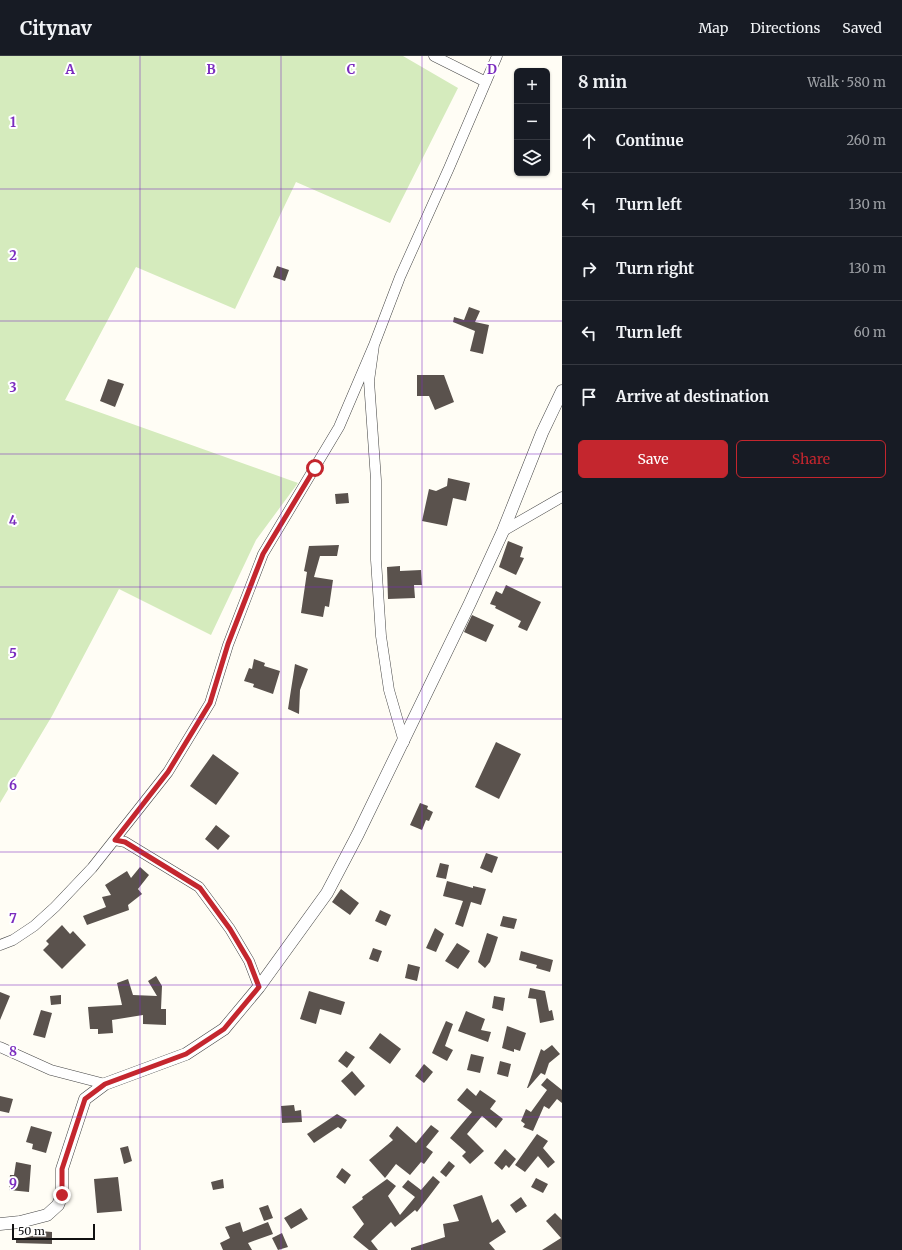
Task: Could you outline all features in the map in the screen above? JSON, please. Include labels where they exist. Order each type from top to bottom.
[{"type":"street","points":[[434,56],[486,82]]},
{"type":"street","points":[[0,946],[13,940],[34,926],[55,907],[92,868],[168,772],[210,703],[228,644],[263,554],[339,427],[400,278],[497,56]]},
{"type":"street","points":[[374,344],[369,381],[376,480],[376,560],[381,636],[389,690],[404,742]]},
{"type":"street","points":[[0,1224],[20,1222],[47,1216],[58,1205],[62,1195],[62,1169],[85,1099],[105,1084],[186,1054],[224,1029],[259,987],[326,893],[358,834],[404,742],[504,530],[542,433],[562,391]]},
{"type":"street","points":[[504,530],[562,497]]},
{"type":"street","points":[[115,840],[125,842],[200,888],[230,929],[249,961],[259,987]]},
{"type":"street","points":[[0,1047],[51,1070],[105,1084]]},
{"type":"green space","points":[[0,56],[403,56],[458,88],[390,223],[296,182],[235,309],[136,267],[65,400],[298,483],[256,540],[211,635],[119,589],[52,716],[0,803]]},
{"type":"building","points":[[277,266],[289,270],[285,281],[273,277]]},
{"type":"building","points":[[469,307],[480,311],[475,322],[489,325],[483,354],[470,351],[475,331],[453,322],[454,317],[464,320]]},
{"type":"building","points":[[417,375],[444,375],[454,402],[435,410],[429,396],[417,396]]},
{"type":"building","points":[[108,379],[124,384],[115,407],[100,401]]},
{"type":"building","points":[[448,478],[470,483],[466,501],[453,498],[447,526],[422,521],[429,489],[436,491],[447,486]]},
{"type":"building","points":[[348,493],[349,503],[336,504],[335,494]]},
{"type":"building","points":[[508,541],[523,547],[520,557],[524,558],[516,575],[499,567]]},
{"type":"building","points":[[339,545],[337,556],[320,556],[314,577],[333,580],[329,607],[325,606],[323,617],[301,613],[307,572],[304,571],[309,546]]},
{"type":"building","points":[[400,566],[400,571],[421,570],[422,585],[414,585],[415,598],[388,599],[387,567]]},
{"type":"building","points":[[506,585],[541,602],[527,631],[518,627],[521,621],[490,604],[496,591],[502,594]]},
{"type":"building","points":[[472,615],[494,625],[486,642],[464,632]]},
{"type":"building","points":[[254,659],[265,663],[264,666],[280,671],[273,694],[253,687],[254,684],[244,681],[249,668],[252,669]]},
{"type":"building","points":[[295,664],[308,669],[300,690],[299,714],[288,709]]},
{"type":"building","points":[[496,742],[521,754],[499,799],[475,787]]},
{"type":"building","points":[[213,754],[239,773],[216,805],[190,786]]},
{"type":"building","points":[[420,803],[428,806],[427,809],[433,812],[429,821],[426,820],[422,830],[410,825]]},
{"type":"building","points":[[216,825],[230,836],[218,850],[205,839]]},
{"type":"building","points":[[486,853],[498,857],[492,873],[480,868]]},
{"type":"building","points":[[440,863],[449,865],[446,879],[436,877]]},
{"type":"building","points":[[140,867],[149,875],[138,889],[142,894],[128,905],[129,910],[87,925],[83,916],[106,907],[102,897],[111,895],[105,885],[127,871],[131,878]]},
{"type":"building","points":[[447,881],[473,888],[473,886],[486,889],[481,905],[471,902],[463,927],[455,924],[463,901],[443,896]]},
{"type":"building","points":[[341,889],[359,903],[350,915],[332,902]]},
{"type":"building","points":[[380,910],[391,915],[386,926],[375,921]]},
{"type":"building","points":[[503,916],[517,919],[514,929],[500,926]]},
{"type":"building","points":[[62,925],[70,934],[73,931],[86,945],[62,969],[43,950],[49,944],[46,941]]},
{"type":"building","points":[[435,928],[444,934],[436,952],[426,948]]},
{"type":"building","points":[[487,933],[498,937],[490,962],[485,968],[478,962]]},
{"type":"building","points":[[457,943],[470,951],[458,969],[445,961]]},
{"type":"building","points":[[373,948],[382,951],[378,962],[369,959]]},
{"type":"building","points":[[521,951],[553,960],[550,972],[536,968],[537,965],[519,960]]},
{"type":"building","points":[[408,964],[420,967],[417,981],[405,978]]},
{"type":"building","points":[[156,976],[162,986],[161,1009],[166,1009],[166,1025],[143,1024],[143,1015],[112,1020],[113,1033],[98,1034],[98,1029],[90,1029],[88,1007],[122,1005],[117,983],[128,979],[133,995],[157,996],[148,981]]},
{"type":"building","points":[[530,988],[545,991],[549,1011],[552,1010],[554,1020],[540,1023],[536,999],[528,998]]},
{"type":"building","points":[[309,991],[345,1002],[341,1015],[320,1009],[316,1024],[300,1019]]},
{"type":"building","points":[[0,992],[10,996],[0,1020]]},
{"type":"building","points":[[61,995],[61,1004],[51,1005],[50,996]]},
{"type":"building","points":[[494,996],[505,998],[503,1011],[492,1008]]},
{"type":"building","points":[[41,1010],[52,1013],[45,1038],[33,1035]]},
{"type":"building","points":[[466,1011],[485,1019],[481,1030],[491,1032],[488,1042],[458,1031]]},
{"type":"building","points":[[446,1021],[453,1024],[445,1046],[453,1050],[447,1061],[432,1053]]},
{"type":"building","points":[[507,1026],[526,1033],[520,1051],[514,1049],[514,1052],[502,1048]]},
{"type":"building","points":[[380,1033],[401,1049],[390,1064],[369,1048]]},
{"type":"building","points":[[552,1045],[560,1054],[549,1063],[545,1075],[541,1073],[527,1088],[541,1049],[544,1051]]},
{"type":"building","points":[[346,1051],[355,1057],[347,1068],[338,1061]]},
{"type":"building","points":[[471,1054],[484,1057],[480,1073],[467,1070]]},
{"type":"building","points":[[500,1061],[511,1064],[508,1077],[497,1074]]},
{"type":"building","points":[[424,1064],[433,1072],[424,1083],[415,1076]]},
{"type":"building","points":[[352,1071],[365,1086],[355,1096],[341,1081]]},
{"type":"building","points":[[547,1078],[562,1090],[562,1103],[557,1099],[549,1109],[544,1106],[533,1131],[523,1127],[525,1124],[521,1121],[526,1109],[531,1112],[547,1090],[541,1085]]},
{"type":"building","points":[[467,1088],[476,1096],[480,1090],[496,1101],[490,1109],[503,1119],[496,1128],[482,1116],[467,1134],[484,1151],[470,1164],[462,1156],[466,1152],[450,1138],[472,1112],[457,1100]]},
{"type":"building","points":[[0,1096],[13,1099],[9,1113],[0,1111]]},
{"type":"building","points":[[294,1105],[295,1111],[301,1110],[302,1122],[282,1123],[281,1106]]},
{"type":"building","points":[[337,1114],[347,1120],[341,1129],[338,1127],[314,1143],[307,1134]]},
{"type":"building","points":[[431,1125],[439,1131],[426,1147],[433,1152],[424,1164],[421,1162],[410,1175],[396,1164],[385,1178],[369,1160],[393,1140],[389,1136],[397,1126],[416,1143]]},
{"type":"building","points":[[31,1126],[52,1132],[46,1153],[32,1149],[33,1144],[26,1142]]},
{"type":"building","points":[[537,1134],[548,1141],[543,1148],[555,1162],[548,1168],[538,1156],[525,1172],[515,1165]]},
{"type":"building","points":[[128,1146],[132,1161],[124,1164],[120,1148]]},
{"type":"building","points":[[505,1149],[516,1159],[509,1168],[506,1165],[502,1170],[494,1163]]},
{"type":"building","points":[[449,1161],[455,1166],[446,1177],[440,1172]]},
{"type":"building","points":[[16,1162],[31,1165],[29,1192],[9,1190],[10,1175],[14,1175]]},
{"type":"building","points":[[342,1168],[351,1175],[345,1184],[336,1177]]},
{"type":"building","points":[[433,1176],[440,1182],[417,1212],[415,1210],[395,1227],[391,1222],[371,1241],[378,1250],[369,1250],[353,1237],[364,1224],[352,1207],[363,1199],[362,1197],[387,1179],[396,1186],[388,1196],[400,1215],[415,1197],[402,1187],[408,1180],[421,1190]]},
{"type":"building","points":[[118,1177],[122,1211],[97,1213],[94,1179]]},
{"type":"building","points":[[536,1178],[548,1184],[543,1193],[531,1187]]},
{"type":"building","points":[[223,1179],[224,1188],[213,1190],[211,1182]]},
{"type":"building","points":[[482,1195],[492,1223],[498,1219],[506,1232],[489,1243],[495,1250],[411,1250],[411,1248],[445,1237],[443,1224],[459,1221],[453,1205]]},
{"type":"building","points":[[521,1197],[527,1206],[516,1213],[510,1205]]},
{"type":"building","points":[[268,1205],[273,1218],[264,1221],[259,1208]]},
{"type":"building","points":[[301,1208],[308,1219],[291,1229],[284,1218]]},
{"type":"building","points":[[555,1213],[562,1220],[562,1250],[542,1250],[561,1238],[546,1221]]},
{"type":"building","points":[[240,1222],[243,1232],[268,1222],[273,1234],[248,1243],[252,1250],[223,1250],[220,1243],[230,1238],[225,1227]]},
{"type":"building","points":[[40,1231],[52,1232],[52,1244],[16,1243],[16,1240],[40,1234]]},
{"type":"building","points":[[282,1233],[288,1247],[278,1250],[272,1238]]},
{"type":"route","points":[[62,1195],[62,1169],[85,1099],[105,1084],[186,1054],[224,1029],[259,987],[249,961],[230,929],[200,888],[170,868],[125,842],[115,840],[168,772],[210,703],[228,644],[263,554],[315,468]]}]
